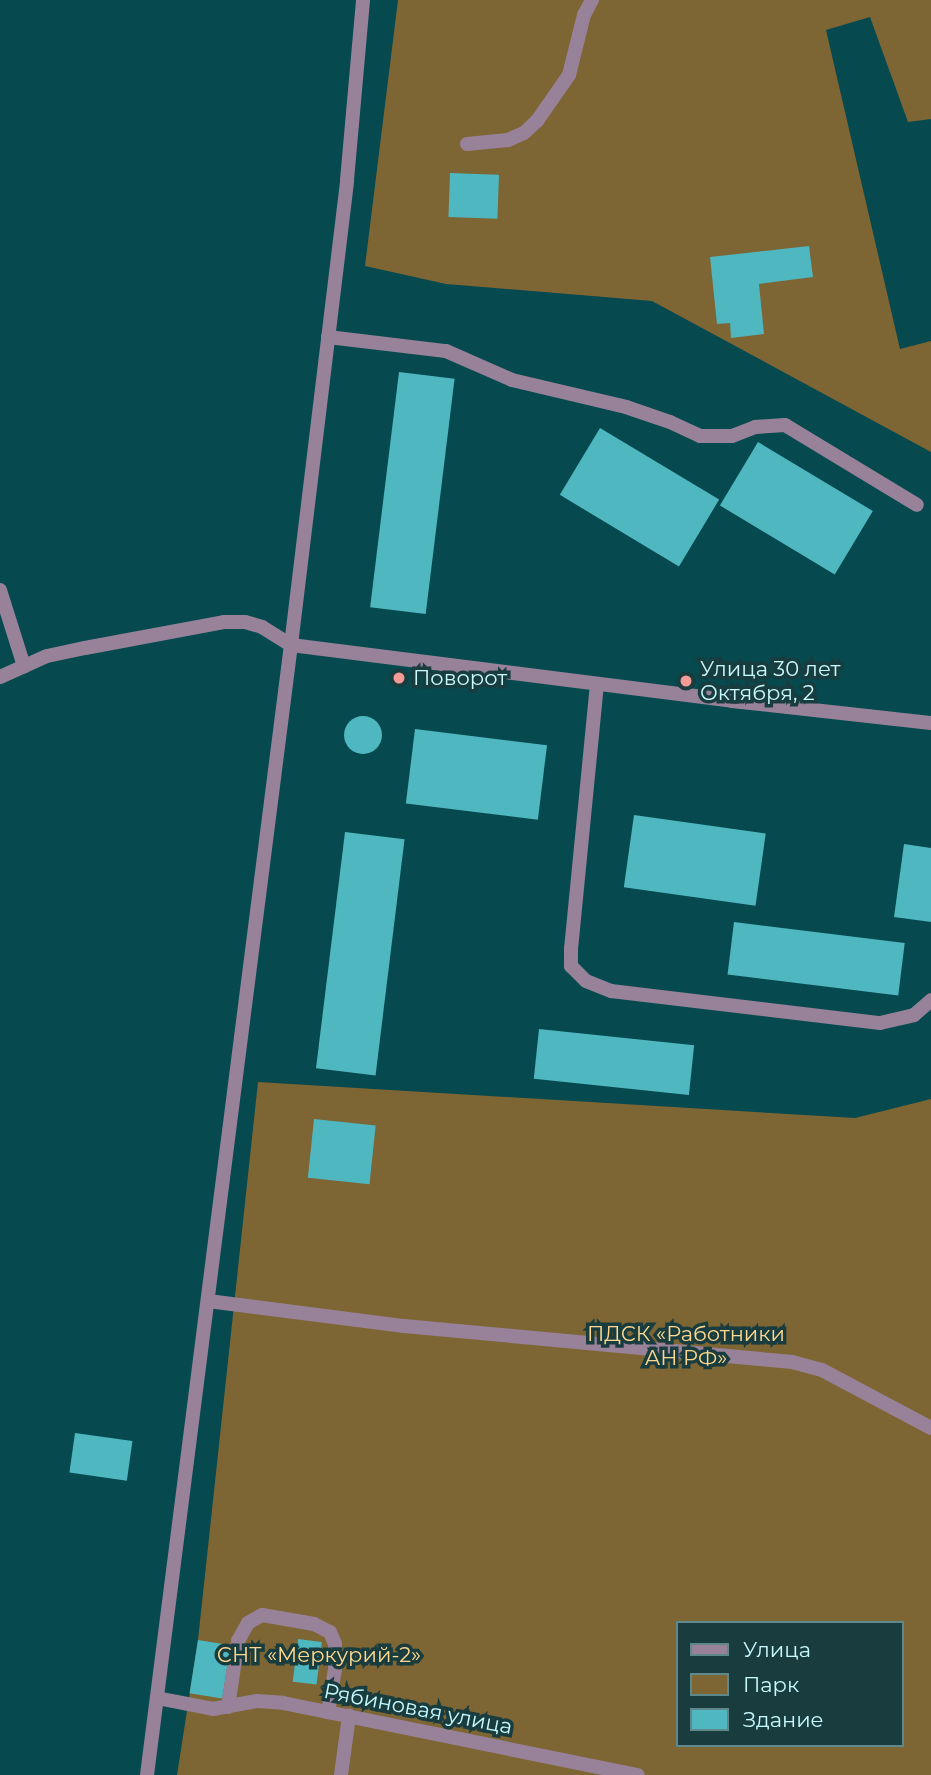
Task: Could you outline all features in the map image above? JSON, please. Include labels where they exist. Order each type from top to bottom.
[{"type":"street","points":[[147,1775],[291,645],[347,180],[363,0]]},
{"type":"street","points":[[467,144],[508,140],[524,133],[537,121],[569,75],[584,15],[592,0]]},
{"type":"street","points":[[328,337],[446,351],[512,380],[626,407],[701,436],[732,436],[755,427],[785,425],[917,505]]},
{"type":"street","points":[[0,590],[24,666]]},
{"type":"street","points":[[0,677],[47,656],[223,622],[262,627],[291,645],[931,723]]},
{"type":"street","points":[[597,684],[571,948],[571,966],[586,981],[611,991],[880,1023],[914,1015],[931,1000]]},
{"type":"street","points":[[208,1301],[404,1326],[792,1362],[822,1370],[931,1428]]},
{"type":"street","points":[[228,1707],[238,1641],[248,1623],[262,1615],[314,1624],[330,1632],[335,1644],[335,1669],[328,1712]]},
{"type":"street","name":"Рябиновая улица","points":[[157,1698],[213,1709],[257,1701],[328,1712],[638,1775]]},
{"type":"street","points":[[341,1775],[349,1716]]},
{"type":"green space","points":[[398,0],[931,0],[931,119],[908,122],[870,17],[826,30],[900,349],[931,341],[931,452],[652,301],[446,284],[365,266]]},
{"type":"green space","name":"ПДСК «Работники АН РФ»","points":[[258,1082],[855,1118],[931,1099],[931,1775],[177,1775],[198,1640]]},
{"type":"building","points":[[450,173],[499,175],[497,219],[448,217]]},
{"type":"building","points":[[809,246],[813,277],[759,284],[764,334],[731,338],[730,323],[717,324],[710,257]]},
{"type":"building","points":[[399,372],[455,379],[426,614],[370,607]]},
{"type":"building","points":[[600,428],[719,500],[679,566],[560,495]]},
{"type":"building","points":[[758,442],[873,511],[835,574],[720,505]]},
{"type":"building","points":[[363,716],[376,722],[382,735],[376,748],[363,754],[350,748],[344,735],[350,722]]},
{"type":"building","points":[[415,729],[547,745],[538,820],[406,803]]},
{"type":"building","points":[[634,815],[766,834],[756,906],[624,887]]},
{"type":"building","points":[[345,832],[405,839],[376,1076],[316,1068]]},
{"type":"building","points":[[904,844],[931,848],[931,922],[894,917]]},
{"type":"building","points":[[734,922],[905,943],[898,996],[728,975]]},
{"type":"building","points":[[539,1029],[694,1045],[689,1095],[534,1079]]},
{"type":"building","points":[[314,1119],[376,1125],[369,1184],[308,1178]]},
{"type":"building","points":[[75,1433],[132,1441],[127,1481],[69,1473]]},
{"type":"building","points":[[298,1639],[322,1642],[317,1685],[293,1682]]},
{"type":"building","points":[[198,1640],[231,1645],[222,1698],[190,1693]]},
{"type":"place","name":"Поворот","points":[[399,678]]},
{"type":"place","name":"Улица 30 лет Октября, 2","points":[[686,681]]},
{"type":"park label","name":"СНТ «Меркурий-2»","points":[[319,1655]]}]
